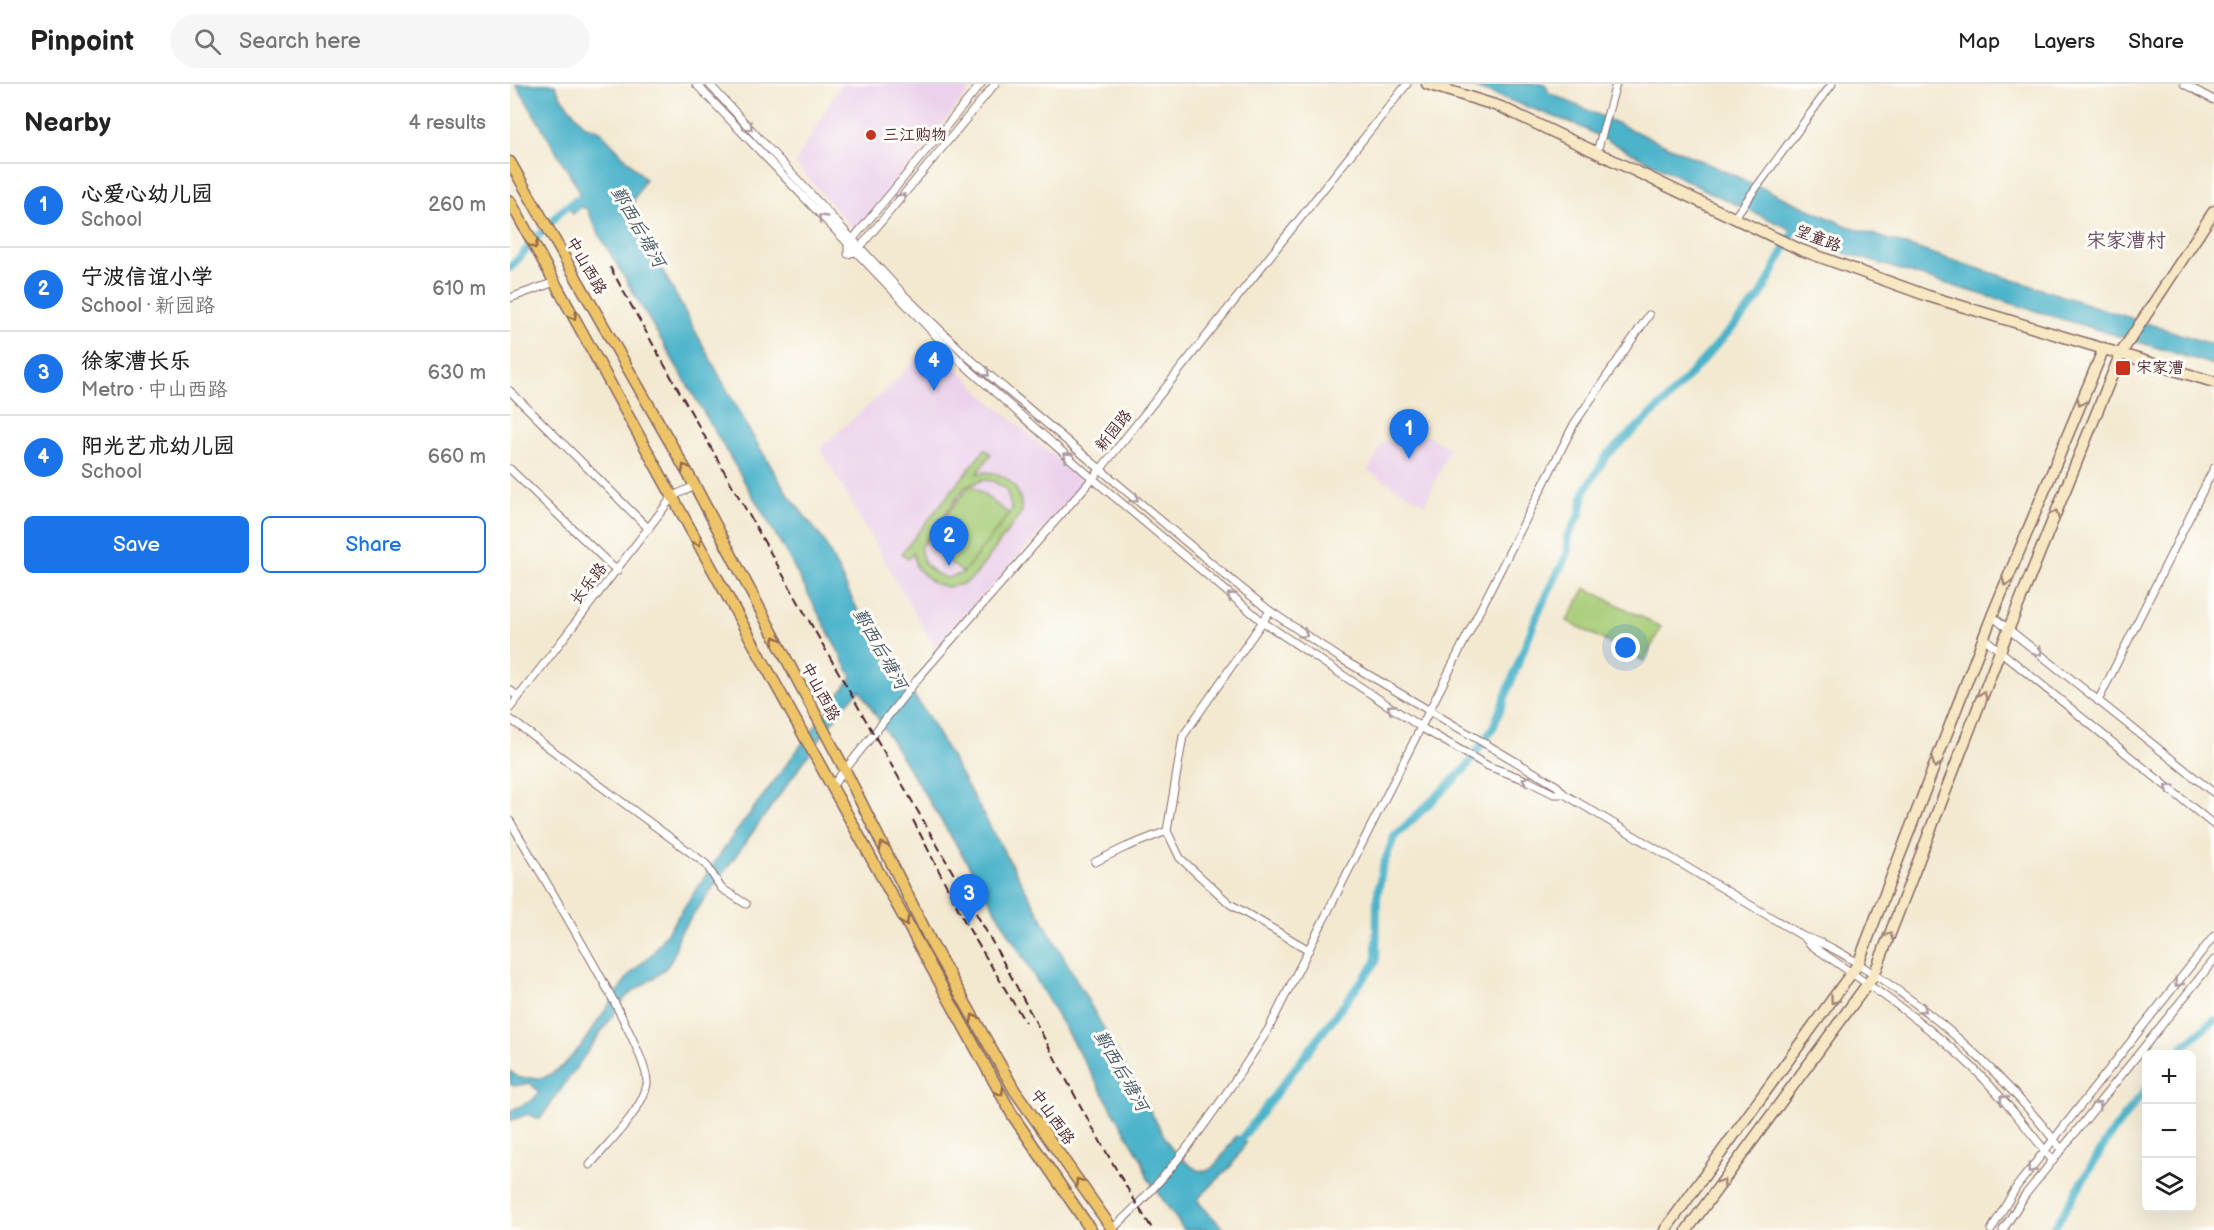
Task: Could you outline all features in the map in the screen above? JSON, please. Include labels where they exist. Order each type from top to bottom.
[{"type":"main road","name":"中山西路","points":[[510,162],[695,486],[845,770],[933,946],[1015,1091],[1112,1230]]},
{"type":"main road","name":"中山西路","points":[[510,201],[1013,1116],[1091,1230]]},
{"type":"street","points":[[696,84],[968,357],[1270,611],[1340,658],[1430,713],[1557,786],[1564,794],[1804,937],[1816,940],[1858,964],[1917,1004],[1976,1053],[2011,1087],[2062,1150]]},
{"type":"street","points":[[710,84],[851,242]]},
{"type":"street","points":[[851,242],[981,84]]},
{"type":"street","points":[[858,249],[995,84]]},
{"type":"street","name":"新园路","points":[[832,786],[920,676],[1100,470],[1407,84]]},
{"type":"street","name":"望童路","points":[[1426,84],[1502,107],[1801,250],[1928,296],[2104,348],[2124,348],[2214,382]]},
{"type":"street","points":[[1597,152],[1616,84]]},
{"type":"street","points":[[1734,218],[1832,84]]},
{"type":"street","points":[[2184,84],[2214,100]]},
{"type":"street","points":[[1687,1230],[1869,986],[2009,627],[2124,348],[2214,211]]},
{"type":"street","points":[[858,249],[963,364],[1092,478],[1263,622],[1422,728],[1488,766],[1526,780],[1554,794],[1564,794]]},
{"type":"street","points":[[510,298],[555,282]]},
{"type":"street","points":[[1112,1230],[1153,1189],[1184,1151],[1226,1095],[1268,1030],[1574,424],[1649,315]]},
{"type":"street","points":[[1665,1230],[1858,964],[1992,616],[2104,348]]},
{"type":"street","points":[[510,391],[649,529]]},
{"type":"street","points":[[2098,701],[2214,468]]},
{"type":"street","points":[[510,469],[617,571]]},
{"type":"street","name":"长乐路","points":[[510,708],[673,496],[695,486]]},
{"type":"street","points":[[1270,611],[1183,736],[1167,831],[1180,858],[1230,904],[1309,950]]},
{"type":"street","points":[[1992,616],[2009,627],[2214,793]]},
{"type":"street","points":[[1984,638],[2001,649],[2214,825]]},
{"type":"street","points":[[510,690],[518,697]]},
{"type":"street","points":[[510,719],[706,864],[721,888],[746,904]]},
{"type":"street","points":[[510,821],[606,989],[643,1061],[647,1082],[642,1102],[590,1165]]},
{"type":"street","points":[[1095,862],[1167,831]]},
{"type":"street","points":[[1992,1230],[2017,1186],[2214,936]]},
{"type":"street","points":[[1804,937],[1810,945],[1934,1034],[1972,1067],[2012,1108],[2053,1161]]},
{"type":"street","points":[[2003,1230],[2025,1195],[2214,960]]},
{"type":"shaded area","points":[[841,84],[974,84],[857,234],[795,163]]},
{"type":"shaded area","points":[[933,343],[981,393],[1084,482],[936,650],[820,448],[887,389]]},
{"type":"shaded area","points":[[1428,436],[1450,448],[1425,504],[1368,471],[1383,442]]},
{"type":"green space","points":[[985,449],[991,454],[977,473],[987,472],[1003,476],[1009,481],[1018,494],[1022,512],[975,576],[964,584],[948,587],[933,583],[916,567],[913,553],[908,559],[901,554]],"holes":[[[982,480],[993,481],[1006,489],[1012,510],[1009,514],[971,485]],[[970,485],[925,542],[963,573],[947,578],[936,573],[922,558],[921,546],[965,487]]]},
{"type":"green space","points":[[1585,588],[1661,627],[1644,661],[1567,621]]},
{"type":"water","name":"鄞西后塘河","points":[[516,84],[555,84],[561,97],[584,125],[600,131],[645,179],[631,206],[631,212],[746,425],[787,493],[824,541],[862,619],[929,718],[1171,1148],[1193,1168],[1201,1171],[1214,1167],[1236,1136],[1246,1143],[1232,1165],[1198,1199],[1225,1230],[1184,1230],[1147,1177],[1142,1160],[970,867],[860,690],[843,707],[680,933],[672,958],[666,967],[625,998],[540,1119],[528,1114],[510,1121],[510,1111],[533,1100],[539,1092],[530,1083],[514,1086],[510,1084],[510,1071],[519,1078],[544,1078],[562,1067],[581,1046],[629,975],[653,953],[730,840],[852,677],[787,554],[600,236],[587,209],[581,207],[573,214],[567,205],[579,196],[578,188]]},
{"type":"water","points":[[1465,84],[1545,84],[1549,93],[1847,226],[2214,345],[2214,365],[1838,251],[1707,191],[1577,125]]},
{"type":"waterway","points":[[510,268],[559,213],[576,200]]},
{"type":"waterway","points":[[1236,1146],[1376,962],[1377,898],[1382,869],[1394,837],[1464,770],[1493,728],[1538,613],[1568,552],[1567,537],[1580,514],[1584,492],[1607,455],[1665,402],[1760,297],[1798,223]]},
{"type":"waterway","points":[[2179,1050],[2214,1020]]},
{"type":"waterway","points":[[2053,1230],[2109,1137],[2142,1094]]},
{"type":"railway","points":[[610,267],[999,954],[1107,1153],[1153,1230]]},
{"type":"railway","points":[[913,820],[966,924],[1025,1022]]},
{"type":"place","name":"三江购物","points":[[871,135]]},
{"type":"place","name":"宋家漕","points":[[2123,368]]},
{"type":"place","name":"阳光艺术幼儿园","points":[[934,391]]},
{"type":"place","name":"心爱心幼儿园","points":[[1409,459]]},
{"type":"place","name":"宁波信谊小学","points":[[949,566]]},
{"type":"place","name":"徐家漕长乐","points":[[969,924]]},
{"type":"district","name":"宋家漕村","points":[[2126,241]]}]
